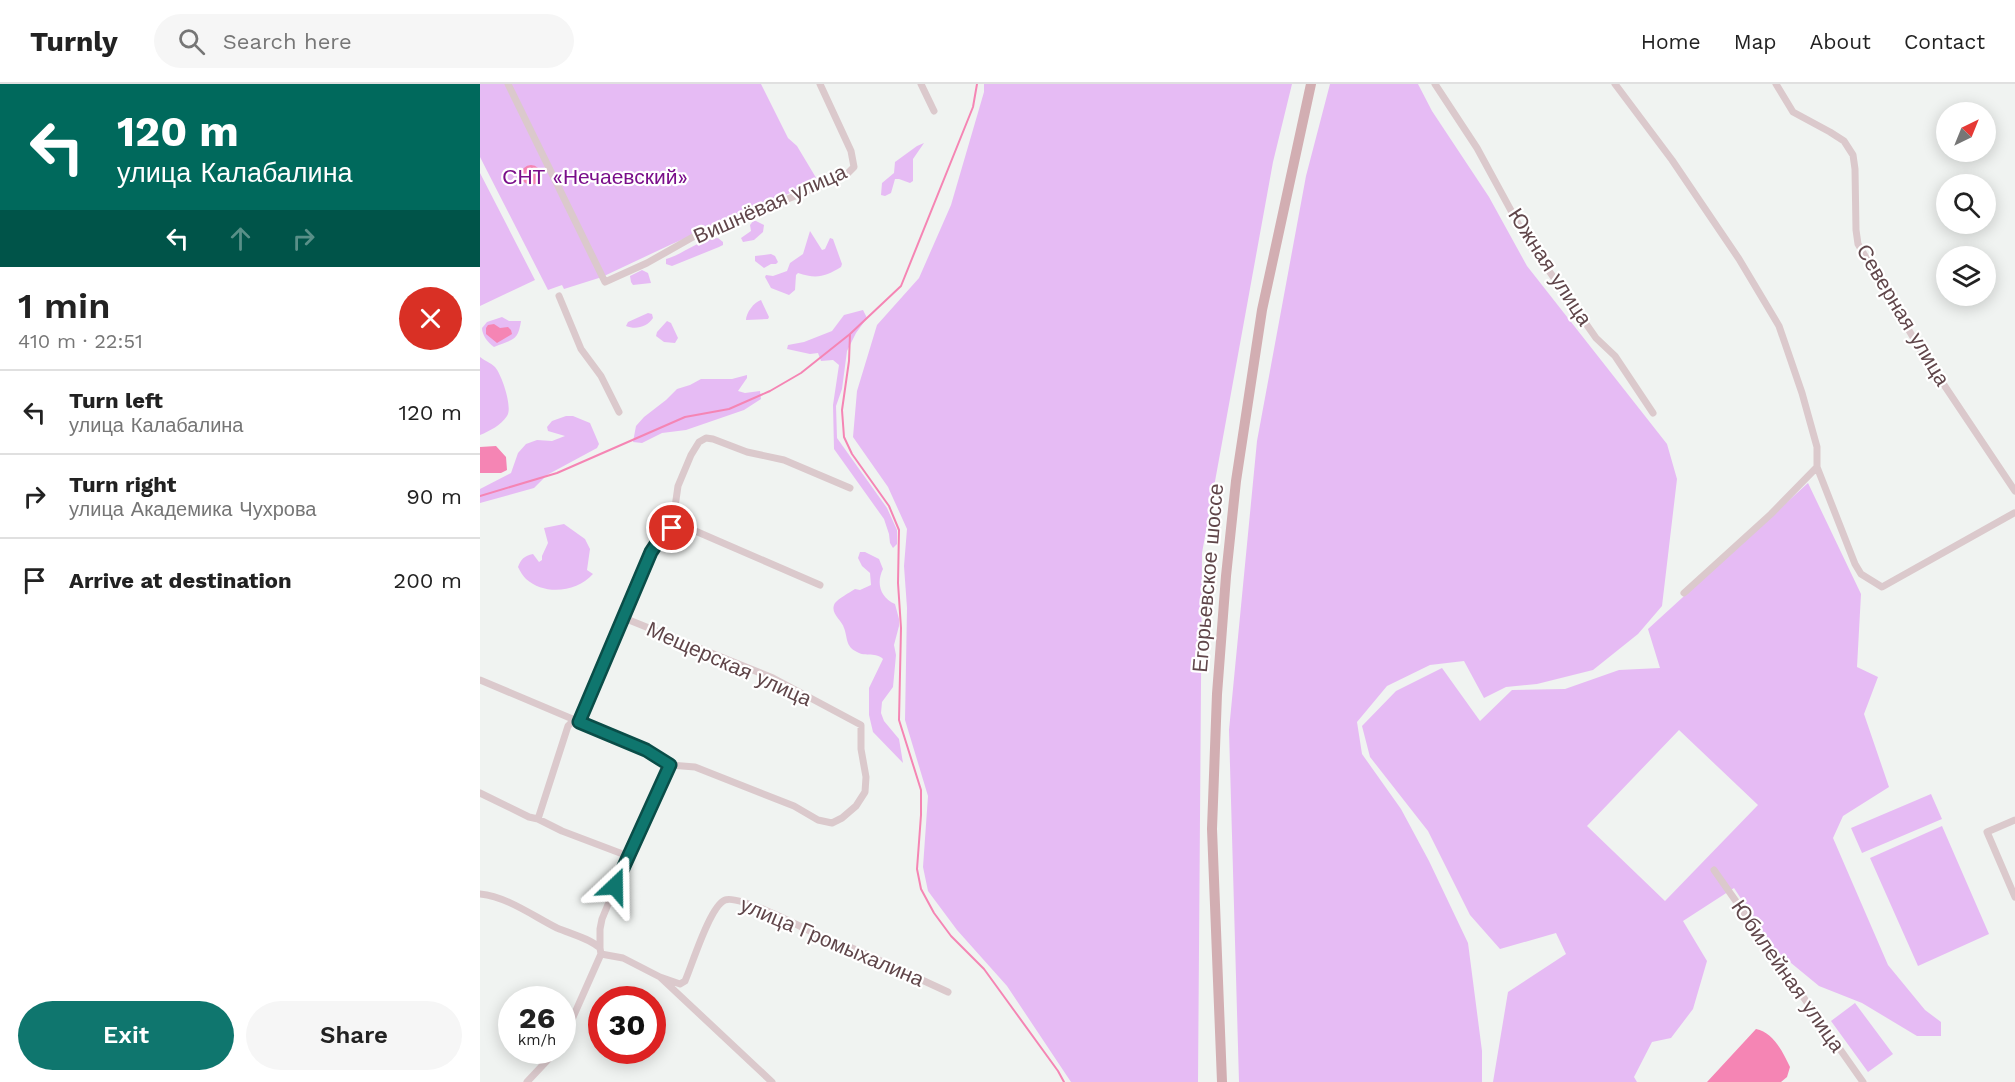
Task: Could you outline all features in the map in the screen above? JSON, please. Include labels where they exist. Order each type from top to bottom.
[{"type":"main road","name":"Егорьевское шоссе","points":[[1222,1082],[1212,829],[1217,694],[1226,576],[1236,481],[1262,310],[1311,84]]},
{"type":"street","name":"Вишнёвая улица","points":[[508,84],[605,282],[647,263],[693,237],[845,176],[854,167],[851,151],[820,84]]},
{"type":"street","points":[[921,84],[934,111]]},
{"type":"street","name":"Южная улица","points":[[1434,84],[1478,148],[1526,238],[1596,338],[1615,356],[1653,413]]},
{"type":"street","points":[[1616,84],[1740,260],[1779,326],[1802,393],[1817,447],[1818,467],[1855,564],[1861,574],[1882,587],[2014,513]]},
{"type":"street","name":"Северная улица","points":[[1776,84],[1793,112],[1844,141],[1852,155],[1855,169],[1858,244],[1920,349],[2015,491]]},
{"type":"street","points":[[559,296],[581,349],[601,376],[619,412]]},
{"type":"street","points":[[672,528],[678,486],[691,455],[699,442],[706,438],[747,452],[784,460],[850,488]]},
{"type":"street","points":[[1684,593],[1772,513],[1818,467]]},
{"type":"street","points":[[538,819],[566,732],[576,721],[624,618],[654,546],[663,534],[678,526],[693,530],[820,585]]},
{"type":"street","name":"Мещерская улица","points":[[624,618],[773,678],[859,723],[863,730],[861,749],[866,777],[865,792],[856,806],[832,823],[695,767],[670,765]]},
{"type":"street","points":[[480,680],[646,750],[670,765],[602,919],[600,951],[576,1008]]},
{"type":"street","points":[[480,793],[529,818],[538,819],[562,831],[628,856]]},
{"type":"street","points":[[2015,820],[1988,832],[2015,897]]},
{"type":"street","name":"Юбилейная улица","points":[[1714,870],[1863,1082]]},
{"type":"street","points":[[480,894],[500,898],[600,951],[623,958],[660,977],[772,1082]]},
{"type":"street","name":"улица Громыхалина","points":[[660,977],[680,984],[685,981],[709,923],[720,903],[729,899],[741,901],[806,928],[823,938],[857,950],[948,992]]},
{"type":"street","points":[[527,1082],[544,1064]]},
{"type":"green space","name":"СНТ «Нечаевский»","points":[[480,84],[761,84],[788,138],[797,146],[818,181],[602,277],[564,289],[562,285],[548,290],[480,157]]},
{"type":"green space","points":[[984,84],[1292,84],[1273,162],[1202,553],[1198,1082],[1071,1082],[1007,986],[957,930],[928,891],[923,867],[928,796],[905,720],[907,608],[904,566],[907,529],[888,487],[853,437],[857,391],[877,325],[919,278],[951,205],[984,92]]},
{"type":"green space","points":[[1330,84],[1418,84],[1432,111],[1489,197],[1527,266],[1667,444],[1677,479],[1662,606],[1638,634],[1593,670],[1537,684],[1506,687],[1484,698],[1464,661],[1430,665],[1387,686],[1357,722],[1362,754],[1401,809],[1468,943],[1482,1051],[1482,1082],[1239,1082],[1229,730],[1257,441],[1306,176]]},
{"type":"green space","points":[[924,143],[913,159],[913,181],[910,183],[895,179],[891,193],[881,195],[882,183],[894,173],[895,162]]},
{"type":"green space","points":[[480,173],[535,280],[480,306]]},
{"type":"green space","points":[[754,220],[764,225],[763,232],[754,240],[743,242],[741,238],[751,231],[750,225]]},
{"type":"green space","points":[[810,231],[822,250],[825,249],[830,238],[833,239],[841,267],[820,276],[798,273],[795,290],[789,295],[771,288],[766,275],[773,276],[787,271],[790,263],[803,254]]},
{"type":"green space","points":[[718,238],[723,245],[672,266],[666,264],[666,259],[704,241]]},
{"type":"green space","points":[[771,254],[778,262],[776,264],[764,268],[755,261],[755,256]]},
{"type":"green space","points":[[642,270],[648,273],[651,283],[633,285],[630,276]]},
{"type":"green space","points":[[761,300],[768,319],[746,320],[751,308]]},
{"type":"green space","points":[[863,310],[867,318],[847,351],[842,389],[836,406],[837,438],[887,508],[897,530],[897,544],[893,548],[884,519],[834,449],[833,405],[839,365],[833,360],[821,361],[818,353],[810,354],[787,349],[788,345],[804,342],[832,331],[844,315]]},
{"type":"green space","points":[[648,313],[652,314],[653,318],[644,326],[634,328],[626,326],[628,322]]},
{"type":"green space","points":[[502,317],[509,321],[521,321],[520,328],[513,339],[494,347],[486,339],[482,328],[487,322]]},
{"type":"green space","points":[[667,321],[671,323],[678,338],[675,343],[664,342],[656,336]]},
{"type":"green space","points":[[480,357],[498,371],[509,406],[507,416],[502,422],[480,435]]},
{"type":"green space","points":[[747,375],[738,391],[745,393],[760,391],[761,399],[744,410],[686,430],[662,433],[642,443],[633,442],[636,426],[677,389],[701,379],[732,379]]},
{"type":"green space","points":[[573,416],[590,423],[599,444],[597,448],[547,475],[534,488],[480,503],[480,489],[511,473],[518,453],[526,444],[537,440],[552,441],[565,436],[548,431],[547,427],[552,421]]},
{"type":"green space","points":[[1808,483],[1861,594],[1857,667],[1878,677],[1864,714],[1889,787],[1843,816],[1833,838],[1888,965],[1925,1010],[1941,1022],[1941,1036],[1917,1036],[1862,1003],[1819,986],[1774,949],[1734,888],[1683,921],[1707,961],[1693,1009],[1671,1038],[1652,1042],[1634,1077],[1637,1082],[1493,1082],[1508,992],[1566,954],[1556,933],[1500,949],[1470,915],[1428,831],[1370,757],[1362,726],[1396,691],[1442,668],[1480,721],[1512,690],[1565,689],[1619,670],[1660,668],[1648,629]],"holes":[[[1679,730],[1758,805],[1665,901],[1587,826]]]},
{"type":"green space","points":[[564,524],[585,539],[590,549],[587,570],[593,574],[570,588],[551,590],[542,588],[526,579],[518,567],[519,564],[525,557],[533,554],[539,562],[542,560],[548,543],[544,528]]},
{"type":"green space","points":[[860,552],[879,559],[883,569],[880,579],[881,589],[886,598],[895,604],[899,619],[894,645],[896,655],[893,687],[882,702],[881,713],[884,721],[899,739],[903,763],[873,732],[869,715],[869,688],[883,659],[860,653],[850,647],[843,625],[834,610],[835,603],[842,597],[855,589],[860,590],[871,585],[870,573],[862,566],[858,558]]},
{"type":"green space","points":[[1931,794],[1942,819],[1862,853],[1851,828]]},
{"type":"green space","points":[[1942,826],[1989,934],[1918,966],[1870,858]]},
{"type":"green space","points":[[1855,1003],[1893,1054],[1868,1072],[1831,1021]]},
{"type":"shaded area","points":[[531,165],[538,168],[541,175],[538,182],[531,185],[524,182],[521,175],[524,168]]},
{"type":"shaded area","points":[[494,324],[500,328],[508,327],[512,334],[497,343],[486,334],[488,325]]},
{"type":"shaded area","points":[[496,446],[506,457],[507,470],[501,473],[480,473],[480,447]]},
{"type":"shaded area","points":[[1756,1029],[1768,1034],[1781,1049],[1790,1067],[1787,1077],[1781,1082],[1707,1082]]},
{"type":"waterway","points":[[480,496],[557,473],[685,417],[729,409],[770,391],[801,373],[850,334],[901,286],[973,107],[977,84]]},
{"type":"waterway","points":[[850,334],[849,361],[842,410],[844,437],[852,454],[889,506],[899,530],[898,583],[901,628],[899,720],[921,790],[917,869],[921,889],[934,913],[951,936],[984,969],[1064,1082]]},
{"type":"route","points":[[615,886],[670,765],[646,750],[579,722],[651,552],[663,534],[672,528]]}]
